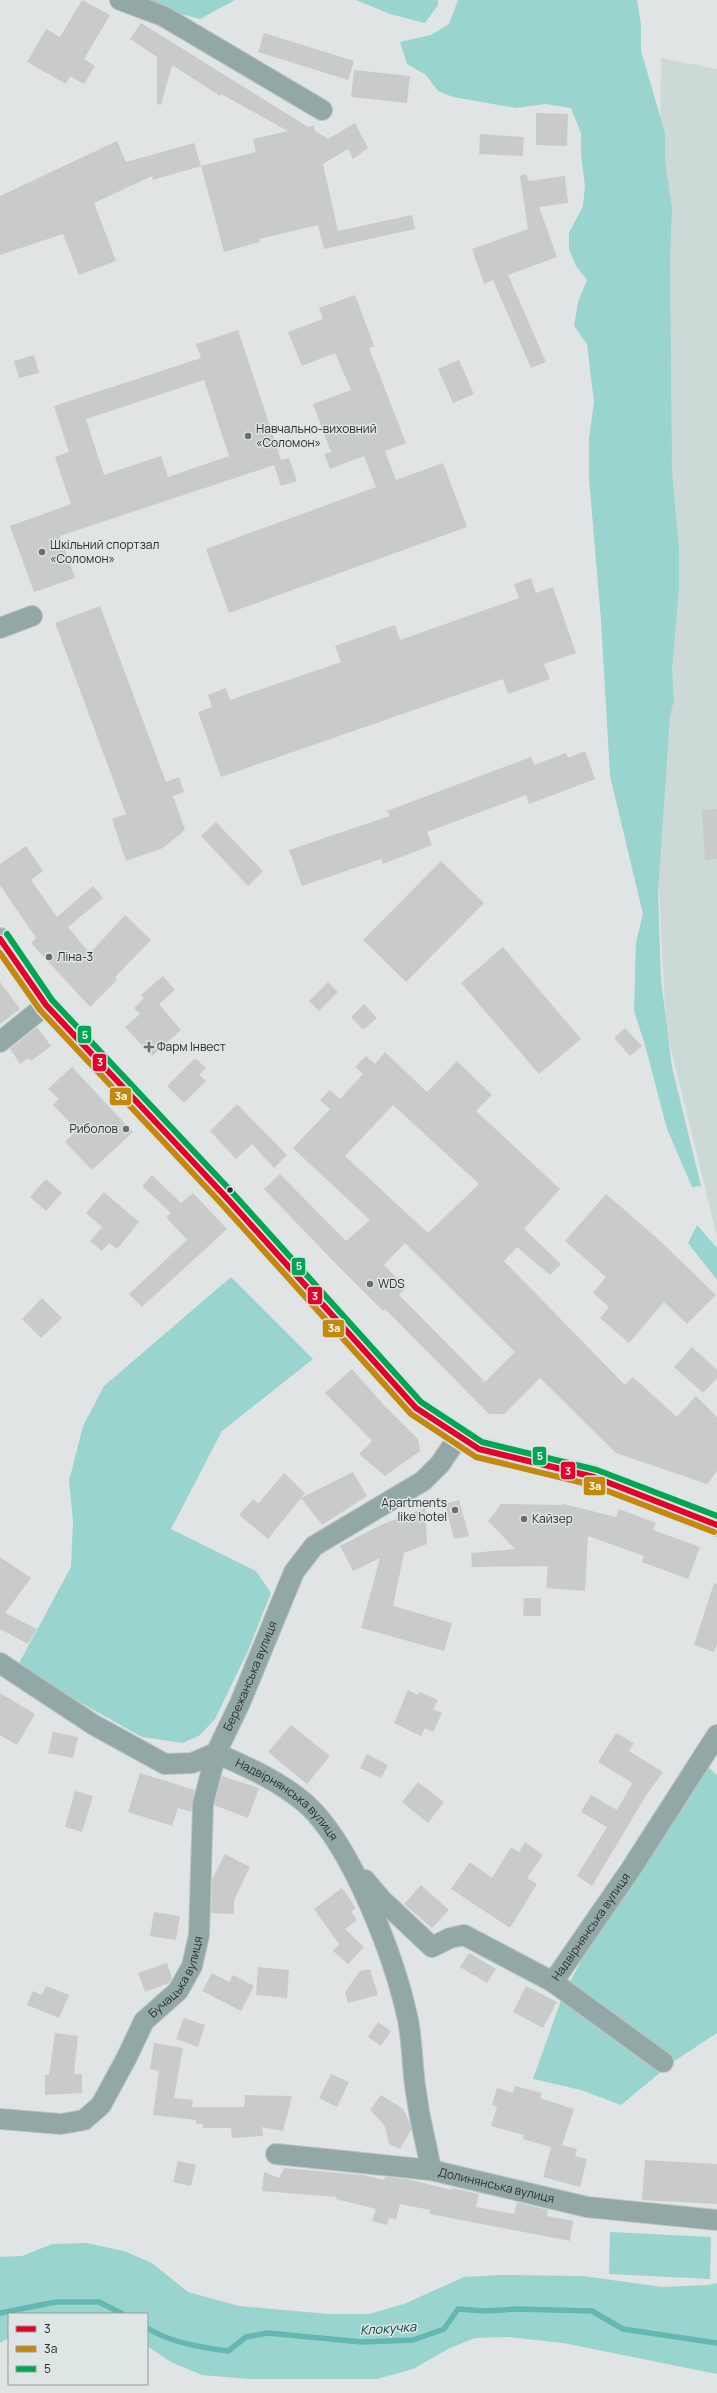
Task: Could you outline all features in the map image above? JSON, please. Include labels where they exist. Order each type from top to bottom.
[{"type":"main road","points":[[0,939],[46,1005],[224,1195],[416,1408],[479,1449],[594,1477],[717,1525]]},
{"type":"street","points":[[120,0],[163,16],[322,110]]},
{"type":"street","points":[[0,628],[32,616]]},
{"type":"street","points":[[0,1042],[46,1005]]},
{"type":"street","name":"Бережанська вулиця","points":[[216,1753],[240,1703],[294,1572],[314,1546],[423,1481],[440,1464],[458,1436]]},
{"type":"street","points":[[0,1663],[94,1725],[165,1764],[192,1763],[216,1753]]},
{"type":"street","name":"Надвірнянська вулиця","points":[[216,1753],[272,1779],[306,1804],[329,1832],[346,1858],[382,1900],[432,1947],[450,1938],[464,1935],[553,1982],[631,1869],[717,1735]]},
{"type":"street","name":"Бучацька вулиця","points":[[0,2118],[61,2124],[84,2120],[101,2104],[127,2058],[144,2021],[178,1991],[192,1966],[199,1935],[203,1804],[216,1753]]},
{"type":"street","name":"Надвірнянська вулиця","points":[[346,1858],[384,1941],[408,2020],[416,2098],[432,2170]]},
{"type":"street","points":[[553,1982],[663,2062]]},
{"type":"street","name":"Долинянська вулиця","points":[[276,2154],[432,2170],[587,2207],[717,2220]]},
{"type":"shaded area","points":[[142,0],[235,0],[200,19],[162,9]]},
{"type":"shaded area","points":[[356,0],[438,0],[438,5],[425,23],[390,14]]},
{"type":"shaded area","points":[[458,0],[637,0],[641,24],[641,51],[665,133],[665,162],[672,208],[670,262],[672,471],[679,551],[679,589],[672,669],[674,700],[670,716],[658,893],[661,980],[672,1067],[701,1186],[692,1187],[667,1129],[645,1045],[634,1011],[636,942],[643,914],[610,776],[601,620],[589,478],[589,438],[594,402],[587,344],[574,326],[578,302],[587,280],[576,266],[569,249],[569,233],[583,206],[585,186],[581,155],[581,133],[571,108],[545,104],[516,108],[453,97],[438,91],[426,75],[407,64],[400,42],[431,35],[449,24]]},
{"type":"shaded area","points":[[661,58],[717,69],[717,1237],[666,1029],[653,770]]},
{"type":"shaded area","points":[[697,1225],[717,1248],[717,1280],[688,1243]]},
{"type":"shaded area","points":[[231,1277],[313,1359],[222,1431],[171,1529],[256,1571],[271,1593],[247,1653],[215,1719],[200,1735],[183,1743],[142,1737],[17,1667],[71,1567],[73,1521],[69,1481],[83,1426],[104,1386]]},
{"type":"shaded area","points":[[702,1762],[717,1775],[717,2033],[673,2062],[621,2105],[581,2090],[533,2079],[563,1995],[604,1918]]},
{"type":"shaded area","points":[[610,2232],[711,2237],[710,2279],[609,2274]]},
{"type":"shaded area","points":[[86,2243],[124,2251],[152,2263],[188,2292],[239,2306],[328,2314],[369,2314],[404,2304],[464,2277],[501,2275],[582,2276],[663,2287],[708,2285],[717,2283],[717,2374],[563,2343],[507,2337],[475,2338],[450,2348],[413,2369],[377,2379],[249,2379],[202,2375],[171,2362],[148,2347],[148,2313],[8,2313],[8,2339],[0,2343],[0,2257],[22,2256],[52,2244]]},
{"type":"building","points":[[82,0],[110,15],[84,59],[95,66],[84,84],[70,76],[66,84],[27,62],[46,29],[60,37]]},
{"type":"building","points":[[141,23],[308,127],[314,125],[315,131],[328,139],[355,123],[368,148],[353,159],[348,149],[323,164],[338,231],[412,215],[415,229],[324,249],[318,225],[259,239],[260,242],[224,252],[201,166],[256,152],[253,139],[288,131],[221,94],[220,96],[172,65],[161,105],[157,104],[157,57],[130,39]]},
{"type":"building","points":[[264,33],[354,61],[348,80],[258,52]]},
{"type":"building","points":[[354,70],[410,76],[407,103],[351,97]]},
{"type":"building","points":[[536,113],[568,114],[567,146],[536,145]]},
{"type":"building","points":[[480,134],[524,137],[523,156],[479,154]]},
{"type":"building","points":[[117,141],[126,162],[194,143],[201,166],[153,180],[152,176],[94,203],[116,261],[79,275],[63,234],[0,255],[0,196]]},
{"type":"building","points":[[526,174],[529,181],[565,176],[568,203],[539,207],[557,257],[508,275],[546,362],[531,368],[493,280],[484,284],[472,249],[528,229],[520,176]]},
{"type":"building","points":[[355,295],[374,346],[369,348],[406,443],[385,451],[396,480],[443,463],[467,527],[229,613],[206,549],[376,487],[364,456],[330,469],[324,454],[331,452],[313,404],[351,390],[335,353],[302,366],[288,332],[323,319],[319,308]]},
{"type":"building","name":"Навчально-виховний «Соломон»","points":[[238,330],[281,460],[289,458],[297,481],[281,486],[274,465],[60,536],[75,578],[34,592],[10,526],[71,504],[55,457],[69,452],[54,406],[201,358],[196,344]],"holes":[[[204,380],[229,456],[168,477],[161,456],[104,475],[86,419]]]},
{"type":"building","points":[[34,355],[39,373],[19,378],[14,361]]},
{"type":"building","points":[[459,360],[474,394],[453,403],[438,369]]},
{"type":"building","points":[[531,578],[536,593],[553,587],[576,653],[544,664],[550,679],[508,694],[503,679],[221,777],[198,712],[212,707],[208,695],[226,688],[230,700],[341,662],[335,646],[395,625],[400,640],[519,598],[514,584]]},
{"type":"building","points":[[100,606],[166,782],[179,777],[184,792],[173,796],[185,830],[163,848],[126,861],[112,819],[126,814],[55,623]]},
{"type":"building","points":[[585,751],[595,779],[529,804],[526,795],[427,832],[432,845],[383,864],[381,859],[302,886],[289,850],[390,816],[387,811],[531,757],[534,765],[566,753],[568,758]]},
{"type":"building","points":[[717,809],[717,859],[705,860],[702,810]]},
{"type":"building","points":[[216,822],[263,871],[248,886],[201,836]]},
{"type":"building","points":[[26,846],[43,871],[31,880],[57,917],[93,886],[103,898],[68,927],[86,949],[91,952],[125,915],[151,940],[115,977],[117,980],[90,1007],[31,943],[36,938],[0,885],[0,864]]},
{"type":"building","points":[[441,861],[484,903],[406,982],[363,940]]},
{"type":"building","points":[[503,947],[581,1039],[539,1074],[461,983]]},
{"type":"building","points":[[163,976],[175,990],[159,1004],[181,1030],[152,1056],[125,1027],[140,1014],[134,1008],[144,998],[141,995]]},
{"type":"building","points":[[0,982],[20,1009],[0,1024]]},
{"type":"building","points":[[328,982],[338,992],[319,1011],[309,1001]]},
{"type":"building","points":[[364,1004],[377,1018],[363,1030],[351,1017]]},
{"type":"building","points":[[37,1027],[51,1046],[31,1061],[28,1058],[20,1064],[10,1049]]},
{"type":"building","points":[[625,1028],[642,1046],[630,1056],[614,1038]]},
{"type":"building","points":[[385,1052],[427,1092],[457,1061],[492,1095],[476,1111],[560,1189],[524,1229],[561,1264],[550,1275],[517,1247],[504,1261],[625,1385],[633,1377],[677,1417],[696,1396],[717,1417],[717,1471],[707,1484],[616,1453],[540,1378],[504,1414],[489,1414],[385,1309],[383,1311],[338,1266],[264,1189],[280,1174],[346,1241],[370,1220],[293,1148],[330,1109],[320,1100],[330,1090],[340,1099],[363,1074],[355,1067],[366,1056],[375,1064]],"holes":[[[393,1105],[479,1184],[428,1233],[345,1156]],[[405,1243],[515,1352],[485,1382],[399,1295],[406,1287],[384,1265]]]},
{"type":"building","points":[[195,1058],[206,1068],[199,1075],[206,1081],[184,1103],[167,1086]]},
{"type":"building","points":[[72,1067],[133,1132],[92,1170],[65,1142],[77,1130],[53,1105],[59,1099],[48,1089]]},
{"type":"building","points":[[237,1104],[287,1155],[274,1168],[252,1144],[236,1159],[210,1131]]},
{"type":"building","points":[[152,1175],[181,1203],[193,1193],[227,1229],[142,1307],[129,1294],[187,1240],[166,1217],[171,1213],[142,1186]]},
{"type":"building","points":[[46,1179],[62,1193],[46,1211],[30,1197]]},
{"type":"building","points":[[104,1192],[139,1222],[117,1249],[109,1243],[102,1251],[90,1241],[102,1227],[86,1213]]},
{"type":"building","points":[[606,1194],[658,1239],[716,1295],[687,1324],[664,1302],[629,1343],[600,1318],[609,1307],[593,1293],[606,1277],[565,1241]]},
{"type":"building","points":[[42,1298],[62,1318],[41,1338],[22,1319]]},
{"type":"building","points":[[692,1347],[717,1370],[717,1378],[703,1393],[674,1367]]},
{"type":"building","points":[[352,1369],[383,1404],[418,1439],[420,1451],[385,1476],[359,1454],[372,1441],[325,1393]]},
{"type":"building","points":[[353,1472],[367,1496],[322,1525],[301,1498]]},
{"type":"building","points":[[284,1473],[305,1493],[268,1539],[239,1515],[253,1499],[258,1504]]},
{"type":"building","points":[[459,1500],[469,1536],[454,1539],[445,1504]]},
{"type":"building","points":[[501,1504],[563,1504],[616,1517],[619,1509],[656,1523],[653,1530],[700,1547],[688,1579],[642,1562],[644,1556],[588,1536],[585,1591],[546,1588],[548,1566],[472,1567],[471,1553],[515,1549],[488,1521]]},
{"type":"building","points":[[425,1508],[427,1544],[404,1553],[393,1606],[452,1623],[444,1651],[361,1628],[380,1558],[353,1571],[340,1546],[381,1525]]},
{"type":"building","points":[[0,1557],[31,1578],[5,1613],[37,1629],[28,1644],[0,1629]]},
{"type":"building","points":[[714,1583],[717,1584],[717,1644],[714,1652],[694,1645]]},
{"type":"building","points":[[524,1598],[541,1598],[541,1616],[523,1616]]},
{"type":"building","points":[[408,1690],[418,1695],[420,1692],[438,1700],[433,1709],[442,1713],[433,1732],[425,1728],[421,1736],[394,1723]]},
{"type":"building","points":[[0,1693],[35,1714],[17,1745],[0,1735]]},
{"type":"building","points":[[291,1725],[330,1756],[307,1784],[268,1752]]},
{"type":"building","points":[[53,1732],[78,1737],[73,1758],[48,1753]]},
{"type":"building","points":[[616,1733],[634,1743],[629,1751],[663,1772],[647,1794],[592,1886],[577,1876],[607,1827],[581,1812],[591,1795],[617,1810],[632,1784],[598,1762]]},
{"type":"building","points":[[367,1754],[388,1765],[381,1778],[360,1768]]},
{"type":"building","points":[[140,1773],[195,1790],[191,1812],[178,1808],[172,1826],[128,1812]]},
{"type":"building","points":[[222,1776],[259,1788],[248,1818],[214,1805]]},
{"type":"building","points":[[418,1782],[444,1802],[428,1823],[402,1802]]},
{"type":"building","points":[[75,1791],[93,1796],[82,1832],[65,1827]]},
{"type":"building","points":[[525,1842],[543,1855],[527,1878],[537,1884],[510,1928],[451,1889],[470,1862],[492,1878],[511,1847],[519,1852]]},
{"type":"building","points":[[225,1854],[250,1867],[234,1900],[234,1914],[211,1913],[212,1879]]},
{"type":"building","points":[[421,1885],[449,1910],[432,1928],[404,1904]]},
{"type":"building","points":[[342,1888],[356,1908],[351,1912],[357,1920],[345,1929],[364,1947],[348,1964],[333,1951],[339,1944],[314,1909]]},
{"type":"building","points":[[154,1912],[180,1916],[176,1940],[150,1936]]},
{"type":"building","points":[[469,1953],[496,1969],[487,1983],[460,1967]]},
{"type":"building","points":[[167,1963],[172,1978],[169,1983],[145,1992],[138,1973]]},
{"type":"building","points":[[258,1967],[289,1970],[287,1998],[256,1995]]},
{"type":"building","points":[[370,1969],[378,1995],[348,2003],[345,1992],[360,1971]]},
{"type":"building","points":[[212,1973],[229,1982],[233,1975],[254,1986],[241,2011],[202,1991]]},
{"type":"building","points":[[46,1986],[69,1995],[59,2018],[27,2005],[33,1991],[42,1995]]},
{"type":"building","points":[[526,1986],[557,2002],[543,2028],[513,2012]]},
{"type":"building","points":[[184,2018],[205,2025],[198,2047],[176,2039]]},
{"type":"building","points":[[378,2022],[391,2031],[381,2046],[368,2037]]},
{"type":"building","points":[[55,2033],[78,2036],[74,2074],[82,2074],[82,2093],[45,2095],[45,2075],[49,2075]]},
{"type":"building","points":[[154,2043],[183,2048],[174,2098],[193,2100],[192,2107],[244,2107],[245,2095],[292,2096],[283,2131],[262,2127],[263,2136],[232,2138],[231,2128],[203,2128],[203,2124],[196,2124],[196,2120],[153,2115],[159,2071],[150,2069]]},
{"type":"building","points":[[331,2074],[349,2082],[337,2107],[319,2098]]},
{"type":"building","points":[[515,2086],[542,2093],[540,2098],[574,2109],[562,2145],[577,2149],[575,2156],[587,2159],[580,2187],[543,2177],[551,2147],[523,2139],[524,2135],[491,2126],[497,2107],[492,2105],[497,2088],[513,2093]]},
{"type":"building","points":[[381,2095],[403,2109],[410,2123],[411,2130],[400,2149],[389,2144],[385,2126],[370,2110]]},
{"type":"building","points":[[645,2160],[717,2164],[717,2204],[642,2200]]},
{"type":"building","points":[[178,2161],[196,2165],[191,2186],[173,2182]]},
{"type":"building","points":[[284,2168],[363,2175],[384,2180],[385,2177],[407,2179],[452,2190],[452,2188],[479,2194],[476,2207],[514,2214],[517,2202],[548,2210],[547,2216],[573,2221],[570,2241],[430,2214],[430,2210],[400,2204],[396,2219],[389,2218],[387,2225],[372,2221],[376,2209],[336,2199],[336,2197],[262,2191],[264,2172],[279,2178]]},
{"type":"waterway","name":"Клокучка","points":[[0,2313],[56,2302],[99,2302],[121,2313]]},
{"type":"waterway","name":"Клокучка","points":[[148,2329],[176,2341],[228,2351],[246,2337],[268,2333],[362,2342],[413,2340],[444,2329],[458,2309],[485,2311],[516,2309],[592,2311],[623,2329],[717,2343]]},
{"type":"transit line","name":"5","points":[[7,934],[52,1000],[230,1190],[421,1402],[482,1442],[597,1470],[717,1516]]},
{"type":"transit line","name":"3","points":[[0,939],[46,1005],[224,1195],[416,1408],[479,1449],[594,1477],[717,1525]]},
{"type":"transit line","name":"3а","points":[[0,953],[40,1010],[218,1200],[411,1414],[476,1457],[592,1485],[714,1532]]},
{"type":"place","name":"Навчально-виховний «Соломон»","points":[[248,436]]},
{"type":"place","name":"Шкільний спортзал «Соломон»","points":[[42,552]]},
{"type":"place","name":"Ліна-3","points":[[49,957]]},
{"type":"place","name":"Фарм Інвест","points":[[149,1047]]},
{"type":"place","name":"Риболов","points":[[126,1129]]},
{"type":"place","name":"WDS","points":[[370,1284]]},
{"type":"place","name":"Apartments like hotel","points":[[455,1510]]},
{"type":"place","name":"Кайзер","points":[[524,1519]]}]
